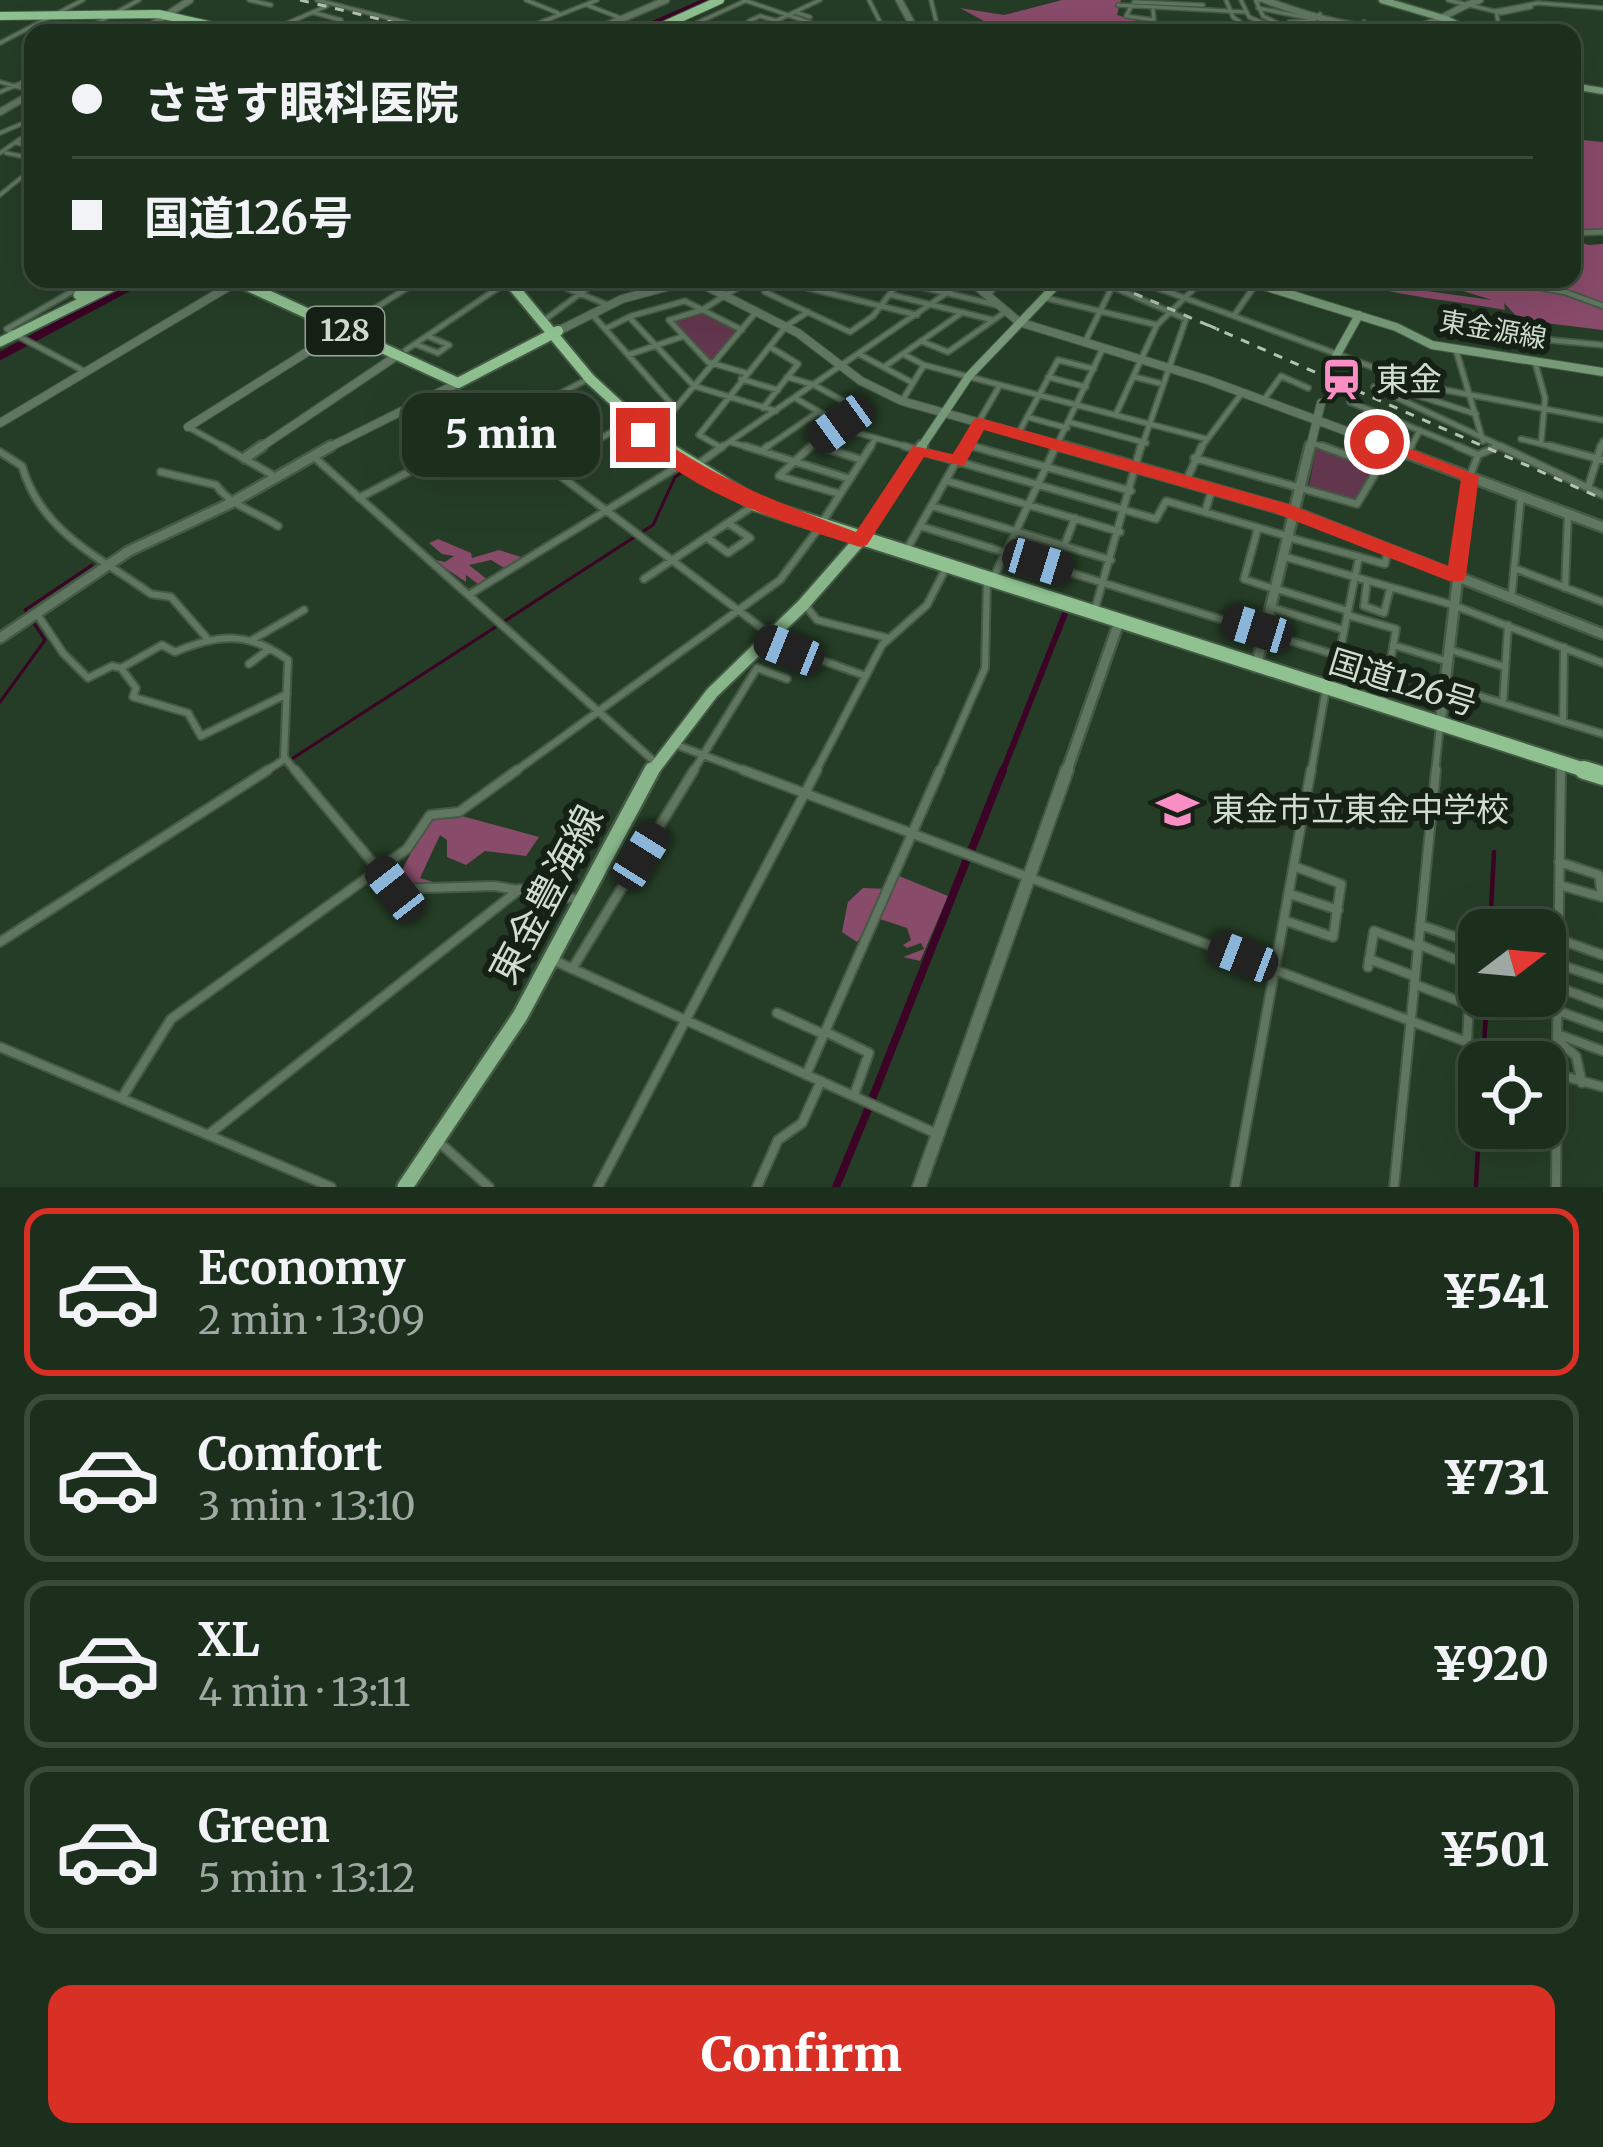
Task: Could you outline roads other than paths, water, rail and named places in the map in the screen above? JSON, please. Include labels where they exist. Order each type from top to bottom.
[{"type":"highway","points":[[664,24],[718,0]]},
{"type":"highway","points":[[666,24],[718,0]]},
{"type":"highway","points":[[0,16],[117,12],[170,15],[207,24]]},
{"type":"highway","name":"128","points":[[258,288],[406,350],[458,383]]},
{"type":"highway","name":"国道126号","points":[[517,288],[652,436],[689,465],[820,525]]},
{"type":"highway","name":"国道126号","points":[[518,288],[628,422],[756,504],[946,568],[1096,609],[1326,689],[1603,773]]},
{"type":"highway","points":[[458,383],[555,332]]},
{"type":"highway","name":"国道126号","points":[[862,538],[1603,773]]},
{"type":"main road","points":[[1382,0],[1455,24]]},
{"type":"main road","points":[[0,342],[90,288]]},
{"type":"main road","points":[[0,342],[100,288]]},
{"type":"main road","points":[[0,342],[110,288]]},
{"type":"main road","points":[[862,538],[969,376],[1053,288]]},
{"type":"main road","name":"東金源線","points":[[1277,288],[1396,327],[1432,345],[1603,372]]},
{"type":"main road","points":[[1336,355],[1359,315]]},
{"type":"main road","name":"東金豊海線","points":[[405,1187],[552,959],[656,763],[862,538]]},
{"type":"street","points":[[37,24],[83,0]]},
{"type":"street","points":[[95,24],[139,0]]},
{"type":"street","points":[[154,24],[190,0]]},
{"type":"street","points":[[249,0],[271,5]]},
{"type":"street","points":[[318,0],[412,24]]},
{"type":"street","points":[[537,24],[597,0]]},
{"type":"street","points":[[610,24],[667,0]]},
{"type":"street","points":[[694,24],[746,0],[814,24]]},
{"type":"street","points":[[769,24],[820,0]]},
{"type":"street","points":[[1226,0],[1229,12],[1244,24]]},
{"type":"street","points":[[1241,0],[1245,12]]},
{"type":"street","points":[[1448,0],[1513,16],[1531,7],[1516,0]]},
{"type":"street","points":[[1418,24],[1480,0]]},
{"type":"street","points":[[1561,0],[1569,4]]},
{"type":"street","points":[[1594,0],[1603,6]]},
{"type":"street","points":[[526,1],[562,14]]},
{"type":"street","points":[[1277,24],[1256,1],[1350,24]]},
{"type":"street","points":[[1134,3],[1154,10],[1203,6]]},
{"type":"street","points":[[1134,3],[1126,16],[1154,20],[1154,10]]},
{"type":"street","points":[[1118,5],[1186,3],[1245,12],[1268,24]]},
{"type":"street","points":[[286,24],[331,4]]},
{"type":"street","points":[[1523,4],[1603,6]]},
{"type":"street","points":[[585,5],[622,19]]},
{"type":"street","points":[[1258,8],[1317,16]]},
{"type":"street","points":[[1276,10],[1289,22],[1317,16]]},
{"type":"street","points":[[1496,11],[1498,24]]},
{"type":"street","points":[[314,12],[341,20]]},
{"type":"street","points":[[795,12],[810,17]]},
{"type":"street","points":[[758,24],[748,21],[760,16],[776,21]]},
{"type":"street","points":[[0,82],[24,89]]},
{"type":"street","points":[[0,92],[24,83]]},
{"type":"street","points":[[0,195],[24,175]]},
{"type":"street","points":[[78,288],[7,329],[82,370]]},
{"type":"street","points":[[0,423],[226,288]]},
{"type":"street","points":[[278,478],[188,427],[408,288]]},
{"type":"street","points":[[245,458],[498,288]]},
{"type":"street","points":[[567,288],[608,304]]},
{"type":"street","points":[[547,318],[587,288]]},
{"type":"street","points":[[555,332],[608,304],[663,288]]},
{"type":"street","points":[[710,288],[786,326],[841,367],[902,401],[1293,512],[1603,634]]},
{"type":"street","points":[[737,288],[702,310],[668,320],[713,363],[778,390]]},
{"type":"street","points":[[771,288],[766,292],[850,332],[894,288]]},
{"type":"street","points":[[812,288],[917,315]]},
{"type":"street","points":[[923,288],[1002,308]]},
{"type":"street","points":[[469,595],[605,511],[722,448],[955,288]]},
{"type":"street","points":[[979,288],[1019,322],[1242,393],[1603,526]]},
{"type":"street","points":[[988,296],[994,288]]},
{"type":"street","points":[[1085,342],[1111,288]]},
{"type":"street","points":[[1096,609],[1152,424],[1159,383],[1186,319],[1116,288]]},
{"type":"street","points":[[1160,288],[1424,386],[1603,420]]},
{"type":"street","points":[[1115,415],[1157,325],[1195,288]]},
{"type":"street","points":[[1235,314],[1254,288]]},
{"type":"street","points":[[1542,288],[1603,306]]},
{"type":"street","points":[[890,294],[993,320]]},
{"type":"street","points":[[1046,298],[1157,325]]},
{"type":"street","points":[[605,329],[685,301],[742,330]]},
{"type":"street","points":[[921,341],[948,352],[993,320],[1002,308]]},
{"type":"street","points":[[652,436],[757,311]]},
{"type":"street","points":[[722,448],[699,435],[786,326],[808,312]]},
{"type":"street","points":[[884,368],[963,312]]},
{"type":"street","points":[[591,313],[675,408]]},
{"type":"street","points":[[629,317],[694,386],[776,411]]},
{"type":"street","points":[[406,350],[438,353],[449,345],[427,336]]},
{"type":"street","points":[[628,355],[684,336]]},
{"type":"street","points":[[1550,340],[1603,346]]},
{"type":"street","points":[[763,408],[798,364],[770,347]]},
{"type":"street","points":[[806,1075],[985,668],[991,579],[1103,348]]},
{"type":"street","points":[[1456,350],[1484,441]]},
{"type":"street","points":[[903,354],[924,365],[1207,439]]},
{"type":"street","points":[[859,355],[913,382]]},
{"type":"street","points":[[1018,434],[1058,360],[1094,369]]},
{"type":"street","points":[[1535,362],[1545,408],[1541,444]]},
{"type":"street","points":[[902,401],[924,365]]},
{"type":"street","points":[[1263,401],[1281,376],[1308,388]]},
{"type":"street","points":[[787,377],[814,385],[860,410],[791,461],[779,476],[840,494]]},
{"type":"street","points":[[1048,377],[1086,387]]},
{"type":"street","points":[[1135,377],[1159,383]]},
{"type":"street","points":[[359,498],[590,378]]},
{"type":"street","points":[[0,638],[108,563],[458,383],[496,428]]},
{"type":"street","points":[[908,549],[1000,384]]},
{"type":"street","points":[[1374,387],[1603,495]]},
{"type":"street","points":[[1384,393],[1397,389],[1476,414]]},
{"type":"street","points":[[1186,481],[1194,458],[1242,393]]},
{"type":"street","points":[[795,398],[877,438],[1156,518],[1166,501],[1384,564],[1388,549]]},
{"type":"street","points":[[1350,402],[1478,455]]},
{"type":"street","points":[[1257,663],[1321,404]]},
{"type":"street","points":[[760,452],[818,412]]},
{"type":"street","points":[[1027,417],[1146,443]]},
{"type":"street","points":[[1377,442],[1390,417]]},
{"type":"street","points":[[628,422],[550,468],[768,638],[866,676]]},
{"type":"street","points":[[1408,453],[1420,430]]},
{"type":"street","points":[[123,1096],[171,1019],[407,849],[430,814],[459,812],[784,577],[877,438]]},
{"type":"street","points":[[1521,439],[1600,460]]},
{"type":"street","points":[[1588,488],[1603,441]]},
{"type":"street","points":[[730,442],[850,478]]},
{"type":"street","points":[[1194,458],[1357,504],[1379,467],[1311,443]]},
{"type":"street","points":[[813,445],[862,460]]},
{"type":"street","points":[[968,445],[1132,491]]},
{"type":"street","points":[[1394,1187],[1456,576],[1470,476],[1478,455],[1496,447]]},
{"type":"street","points":[[0,452],[22,466],[30,494],[45,518],[152,594],[171,597],[206,637]]},
{"type":"street","points":[[313,456],[656,763]]},
{"type":"street","points":[[161,472],[216,485],[230,504],[253,510],[278,526]]},
{"type":"street","points":[[947,481],[1120,532]]},
{"type":"street","points":[[1205,512],[1213,489]]},
{"type":"street","points":[[1512,592],[1521,495]]},
{"type":"street","points":[[644,579],[756,504]]},
{"type":"street","points":[[932,506],[1111,560]]},
{"type":"street","points":[[1565,588],[1568,513]]},
{"type":"street","points":[[1064,546],[1075,518]]},
{"type":"street","points":[[706,537],[728,554],[750,538],[728,523]]},
{"type":"street","points":[[920,526],[1340,656],[1359,557]]},
{"type":"street","points":[[1258,528],[1244,579],[1396,629],[1384,700]]},
{"type":"street","points":[[1282,556],[1453,605],[1603,663]]},
{"type":"street","points":[[598,1187],[866,676],[888,638],[927,605],[946,568]]},
{"type":"street","points":[[1514,568],[1603,602]]},
{"type":"street","points":[[1367,582],[1363,604],[1384,613],[1390,589]]},
{"type":"street","points":[[803,605],[817,620],[888,638]]},
{"type":"street","points":[[1270,607],[1344,630]]},
{"type":"street","points":[[35,610],[62,653],[86,677],[112,666],[121,668],[136,688],[133,697],[188,713],[201,736],[286,694]]},
{"type":"street","points":[[252,640],[304,610]]},
{"type":"street","points":[[919,1187],[1118,622]]},
{"type":"street","points":[[1503,703],[1508,625]]},
{"type":"street","points":[[121,668],[162,645],[175,652],[206,637],[240,632],[288,660],[285,759],[395,889],[523,887],[582,901]]},
{"type":"street","points":[[1393,645],[1446,662]]},
{"type":"street","points":[[1563,722],[1564,647]]},
{"type":"street","points":[[249,664],[269,649]]},
{"type":"street","points":[[1448,649],[1505,667]]},
{"type":"street","points":[[572,969],[704,754],[750,665],[787,679]]},
{"type":"street","points":[[1444,685],[1603,734]]},
{"type":"street","points":[[1235,1187],[1326,689]]},
{"type":"street","points":[[671,743],[1464,1041]]},
{"type":"street","points":[[0,943],[285,759]]},
{"type":"street","points":[[1559,909],[1562,763]]},
{"type":"street","points":[[1559,862],[1599,875],[1602,897],[1559,885]]},
{"type":"street","points":[[1285,921],[1333,937],[1341,884],[1296,867]]},
{"type":"street","points":[[208,1136],[523,887]]},
{"type":"street","points":[[1290,894],[1338,910]]},
{"type":"street","points":[[1420,925],[1458,938]]},
{"type":"street","points":[[1458,960],[1374,931],[1369,963],[1458,1000]]},
{"type":"street","points":[[1566,942],[1603,955]]},
{"type":"street","points":[[552,959],[938,1135]]},
{"type":"street","points":[[1566,967],[1603,980]]},
{"type":"street","points":[[1566,990],[1603,1004]]},
{"type":"street","points":[[777,1013],[869,1052],[854,1096]]},
{"type":"street","points":[[1566,1014],[1603,1027]]},
{"type":"street","points":[[1558,1017],[1560,1046],[1576,1056],[1582,1083]]},
{"type":"street","points":[[1557,1034],[1603,1051]]},
{"type":"street","points":[[0,1047],[331,1187]]},
{"type":"street","points":[[1566,1079],[1603,1087]]},
{"type":"street","points":[[757,1187],[778,1140],[802,1123],[820,1081]]},
{"type":"street","points":[[437,1141],[489,1187]]},
{"type":"street","points":[[1556,1149],[1556,1187]]},
{"type":"waterway","points":[[653,24],[708,0]]},
{"type":"waterway","points":[[0,356],[127,288]]},
{"type":"waterway","points":[[270,773],[653,525],[675,477],[683,472]]},
{"type":"waterway","points":[[0,702],[45,640],[25,610],[92,565]]},
{"type":"waterway","points":[[1002,773],[1066,611]]},
{"type":"waterway","points":[[268,774],[274,770]]},
{"type":"waterway","points":[[971,851],[1003,770]]},
{"type":"waterway","points":[[1491,909],[1494,852]]},
{"type":"waterway","points":[[872,1099],[967,859]]},
{"type":"waterway","points":[[1484,1041],[1486,1017]]},
{"type":"waterway","points":[[836,1187],[869,1107]]},
{"type":"waterway","points":[[1476,1187],[1478,1149]]},
{"type":"railway","points":[[300,0],[400,24]]},
{"type":"railway","points":[[1122,288],[1219,330]]},
{"type":"railway","points":[[1208,325],[1603,499]]},
{"type":"place","name":"東金","points":[[1342,379]]},
{"type":"place","name":"東金市立東金中学校","points":[[1178,809]]}]
